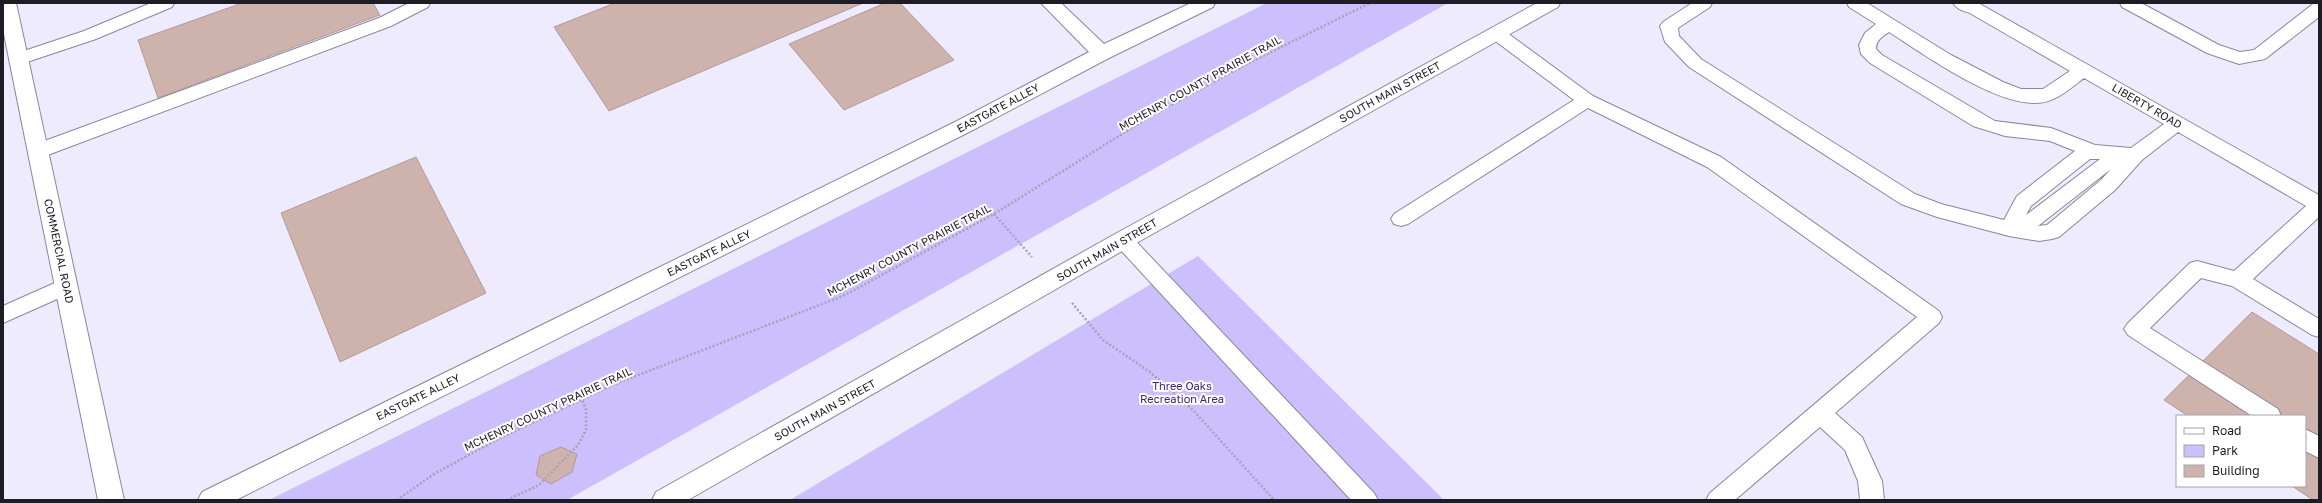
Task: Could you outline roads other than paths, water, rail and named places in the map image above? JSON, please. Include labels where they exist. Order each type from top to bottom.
[{"type":"street","name":"COMMERCIAL ROAD","points":[[7,3],[111,500]]},
{"type":"street","points":[[1050,3],[1102,53]]},
{"type":"street","name":"EASTGATE ALLEY","points":[[211,500],[956,130],[1102,53],[1206,3]]},
{"type":"street","name":"SOUTH MAIN STREET","points":[[665,500],[1123,240],[1551,3]]},
{"type":"lane","points":[[18,59],[90,35],[166,3]]},
{"type":"lane","points":[[38,152],[385,22],[422,3]]},
{"type":"lane","points":[[1704,3],[1669,26],[1671,38],[1695,63],[1908,199],[1937,210],[2009,229],[2039,234],[2052,232],[2108,185],[2135,155],[2177,124]]},
{"type":"lane","points":[[1855,3],[1975,76],[2011,92],[2035,97],[2053,92],[2084,70]]},
{"type":"lane","points":[[2128,3],[2213,49],[2239,58],[2259,55],[2319,8]]},
{"type":"lane","name":"LIBERTY ROAD","points":[[1967,5],[2084,70],[2319,205]]},
{"type":"lane","points":[[1889,24],[1871,36],[1866,42],[1867,50],[1876,59],[1979,121],[1997,130],[2013,133],[2047,134],[2093,152]]},
{"type":"lane","points":[[1496,33],[1587,100],[1714,162],[1932,317],[1718,500]]},
{"type":"lane","points":[[1401,219],[1587,100]]},
{"type":"lane","points":[[2009,229],[2024,201],[2084,154],[2093,152],[2135,155]]},
{"type":"lane","points":[[2238,280],[2319,205]]},
{"type":"lane","points":[[1123,240],[1366,500]]},
{"type":"lane","points":[[2268,415],[2135,329],[2197,268],[2238,280],[2319,329]]},
{"type":"lane","points":[[3,315],[66,286]]},
{"type":"lane","points":[[1820,413],[1854,444],[1870,481],[1872,500]]},
{"type":"lane","points":[[2306,440],[2319,448]]},
{"type":"park label","name":"Three Oaks Recreation Area","points":[[1182,392]]}]
